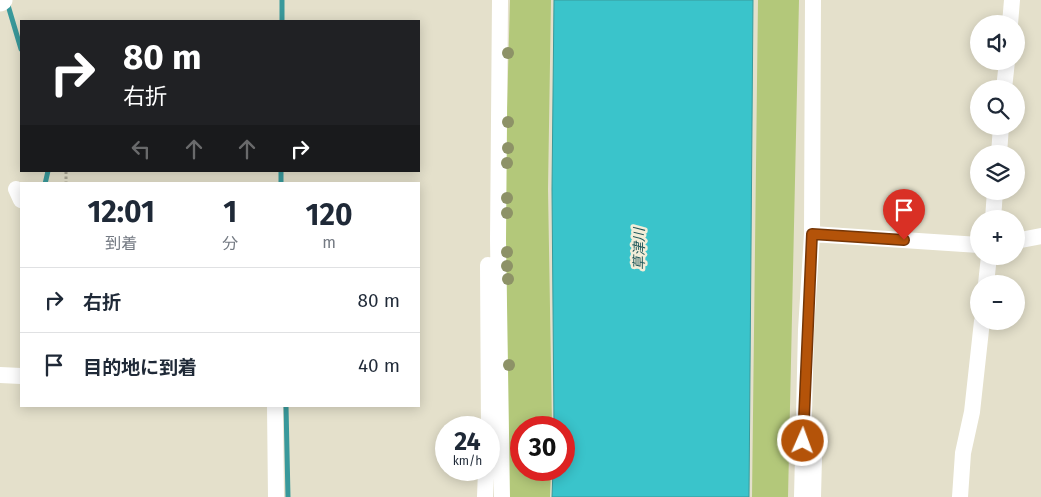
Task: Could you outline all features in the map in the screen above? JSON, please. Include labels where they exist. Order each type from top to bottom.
[{"type":"street","points":[[500,0],[498,240],[502,497]]},
{"type":"street","points":[[802,497],[804,0]]},
{"type":"street","points":[[795,497],[803,318],[812,234],[813,0]]},
{"type":"street","points":[[1011,15],[1012,0]]},
{"type":"street","points":[[812,234],[970,245]]},
{"type":"street","points":[[1025,239],[1041,236]]},
{"type":"street","points":[[489,416],[488,263],[490,252],[498,240]]},
{"type":"street","points":[[810,263],[814,304],[813,497]]},
{"type":"street","points":[[960,497],[963,453],[972,412],[981,330]]},
{"type":"street","points":[[0,375],[20,376]]},
{"type":"street","points":[[276,407],[276,497]]},
{"type":"street","points":[[485,497],[486,481]]},
{"type":"green space","points":[[510,0],[551,0],[548,189],[552,416],[510,416],[510,481],[551,481],[550,497],[509,497],[505,180]]},
{"type":"green space","points":[[758,0],[799,0],[788,497],[752,497]]},
{"type":"water","name":"草津川","points":[[554,0],[753,0],[749,497],[552,497],[553,481],[575,481],[575,416],[554,416],[552,189]]},
{"type":"waterway","points":[[282,0],[282,20]]},
{"type":"waterway","points":[[7,2],[20,46]]},
{"type":"waterway","points":[[45,182],[48,172]]},
{"type":"waterway","points":[[281,172],[281,182]]},
{"type":"waterway","points":[[286,407],[288,497]]},
{"type":"route","points":[[803,441],[806,330],[812,234],[904,240]]}]
